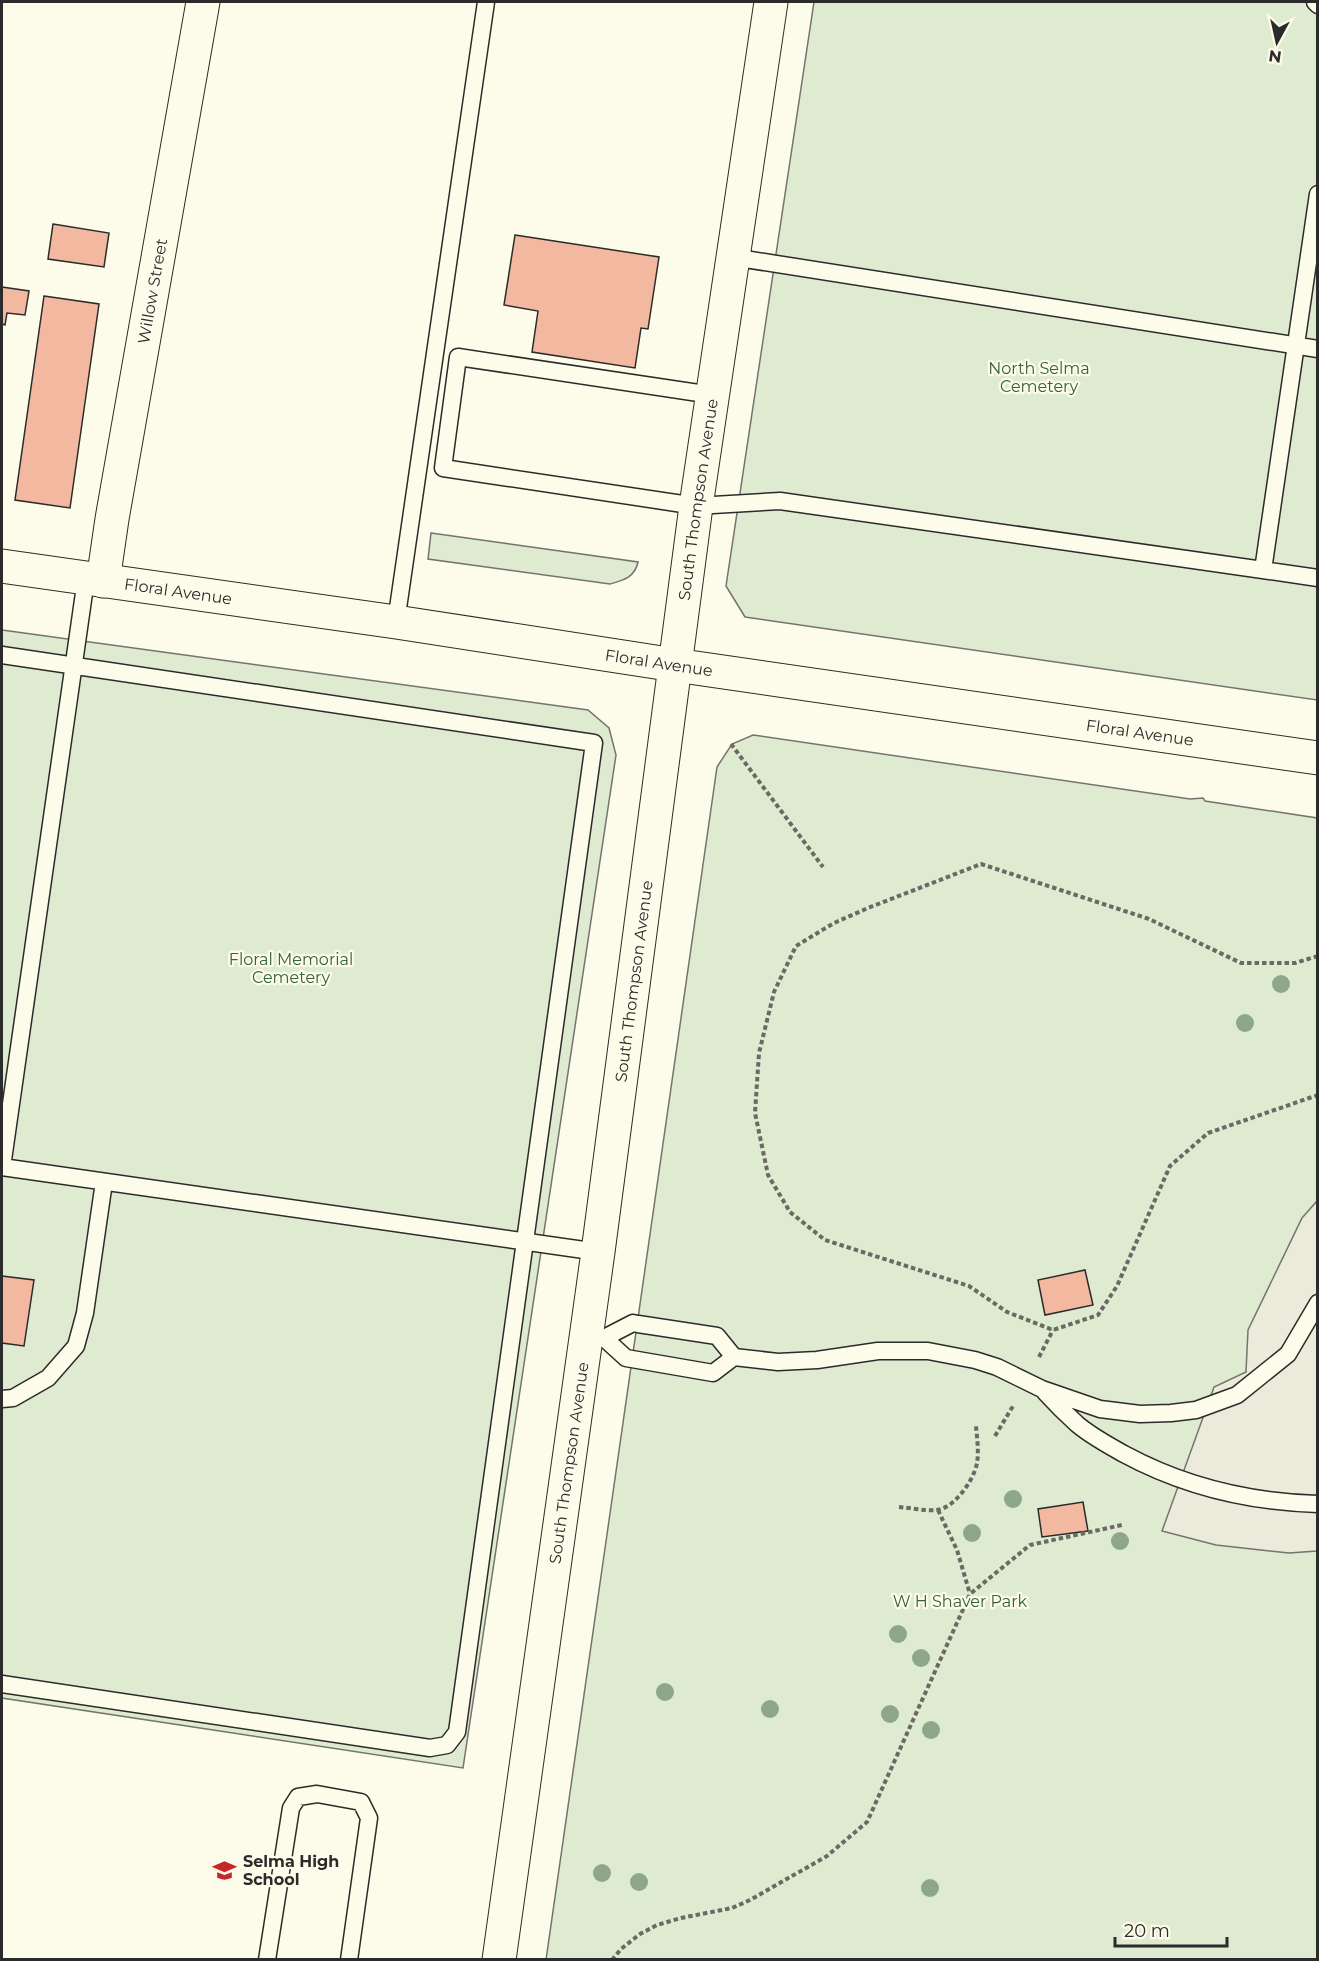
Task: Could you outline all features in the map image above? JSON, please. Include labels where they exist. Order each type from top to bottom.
[{"type":"street","name":"Willow Street","points":[[94,580],[112,519],[203,2]]},
{"type":"street","name":"South Thompson Avenue","points":[[499,1959],[595,1336],[598,1252],[675,665],[712,395],[771,2]]},
{"type":"street","name":"Floral Avenue","points":[[2,566],[1317,758]]},
{"type":"lane","points":[[396,622],[486,2]]},
{"type":"lane","points":[[1263,570],[1317,194]]},
{"type":"lane","points":[[732,257],[1317,350]]},
{"type":"lane","points":[[712,395],[458,357],[444,468],[696,506],[780,501],[1317,578]]},
{"type":"lane","points":[[94,580],[73,665],[2,1167],[598,1252]]},
{"type":"lane","points":[[2,655],[594,743],[457,1732],[447,1744],[430,1748],[2,1684]]},
{"type":"lane","points":[[2,1399],[13,1398],[48,1378],[76,1346],[85,1313],[104,1182]]},
{"type":"lane","points":[[595,1336],[627,1358],[713,1373],[734,1357],[778,1362],[817,1360],[878,1351],[928,1351],[997,1366],[1042,1389],[1100,1409],[1140,1414],[1196,1410],[1237,1395],[1287,1354],[1317,1302]]},
{"type":"lane","points":[[595,1336],[633,1323],[717,1336],[734,1357]]},
{"type":"lane","points":[[1042,1389],[1078,1425],[1118,1450],[1167,1474],[1206,1489],[1247,1498],[1317,1504]]},
{"type":"lane","points":[[267,1959],[291,1808],[298,1797],[317,1794],[361,1803],[369,1818],[349,1959]]},
{"type":"path","points":[[731,744],[823,867]]},
{"type":"path","points":[[1317,956],[1295,963],[1241,963],[1149,919],[981,864],[867,908],[834,923],[796,946],[774,992],[759,1053],[755,1113],[768,1175],[790,1212],[825,1239],[969,1286],[1007,1312],[1053,1330],[1098,1315],[1117,1286],[1170,1166],[1208,1133],[1317,1095]]},
{"type":"path","points":[[995,1436],[1011,1411]]},
{"type":"path","points":[[899,1507],[938,1510],[955,1501],[968,1484],[976,1465],[978,1446],[976,1426]]},
{"type":"path","points":[[938,1510],[957,1550],[970,1594]]},
{"type":"path","points":[[612,1959],[640,1934],[657,1925],[732,1908],[750,1900],[827,1856],[867,1822],[970,1594],[1030,1545],[1122,1525]]},
{"type":"green space","name":"North Selma Cemetery","points":[[814,2],[1317,2],[1317,700],[745,617],[726,586]]},
{"type":"green space","points":[[431,533],[638,562],[632,574],[610,584],[428,559]]},
{"type":"green space","name":"Floral Memorial Cemetery","points":[[2,630],[588,710],[609,728],[616,755],[463,1768],[2,1698]]},
{"type":"green space","name":"W H Shaver Park","points":[[753,735],[1190,799],[1203,798],[1205,801],[1317,818],[1317,1959],[546,1960],[717,767],[732,744]]},
{"type":"shaded area","points":[[1317,1201],[1317,1551],[1289,1553],[1216,1545],[1162,1531],[1214,1387],[1246,1372],[1248,1330],[1302,1218]]},
{"type":"building","points":[[53,224],[109,233],[104,267],[48,259]]},
{"type":"building","points":[[515,235],[659,257],[648,329],[641,328],[635,368],[532,352],[538,311],[504,305]]},
{"type":"building","points":[[2,287],[29,291],[25,315],[7,313],[5,325],[2,324]]},
{"type":"building","points":[[44,296],[99,304],[70,508],[15,500]]},
{"type":"building","points":[[1085,1270],[1093,1305],[1045,1315],[1038,1280]]},
{"type":"building","points":[[2,1276],[34,1280],[24,1346],[2,1343]]},
{"type":"building","points":[[1083,1502],[1088,1531],[1042,1537],[1038,1509]]},
{"type":"place","name":"Selma High School","points":[[225,1870]]}]
